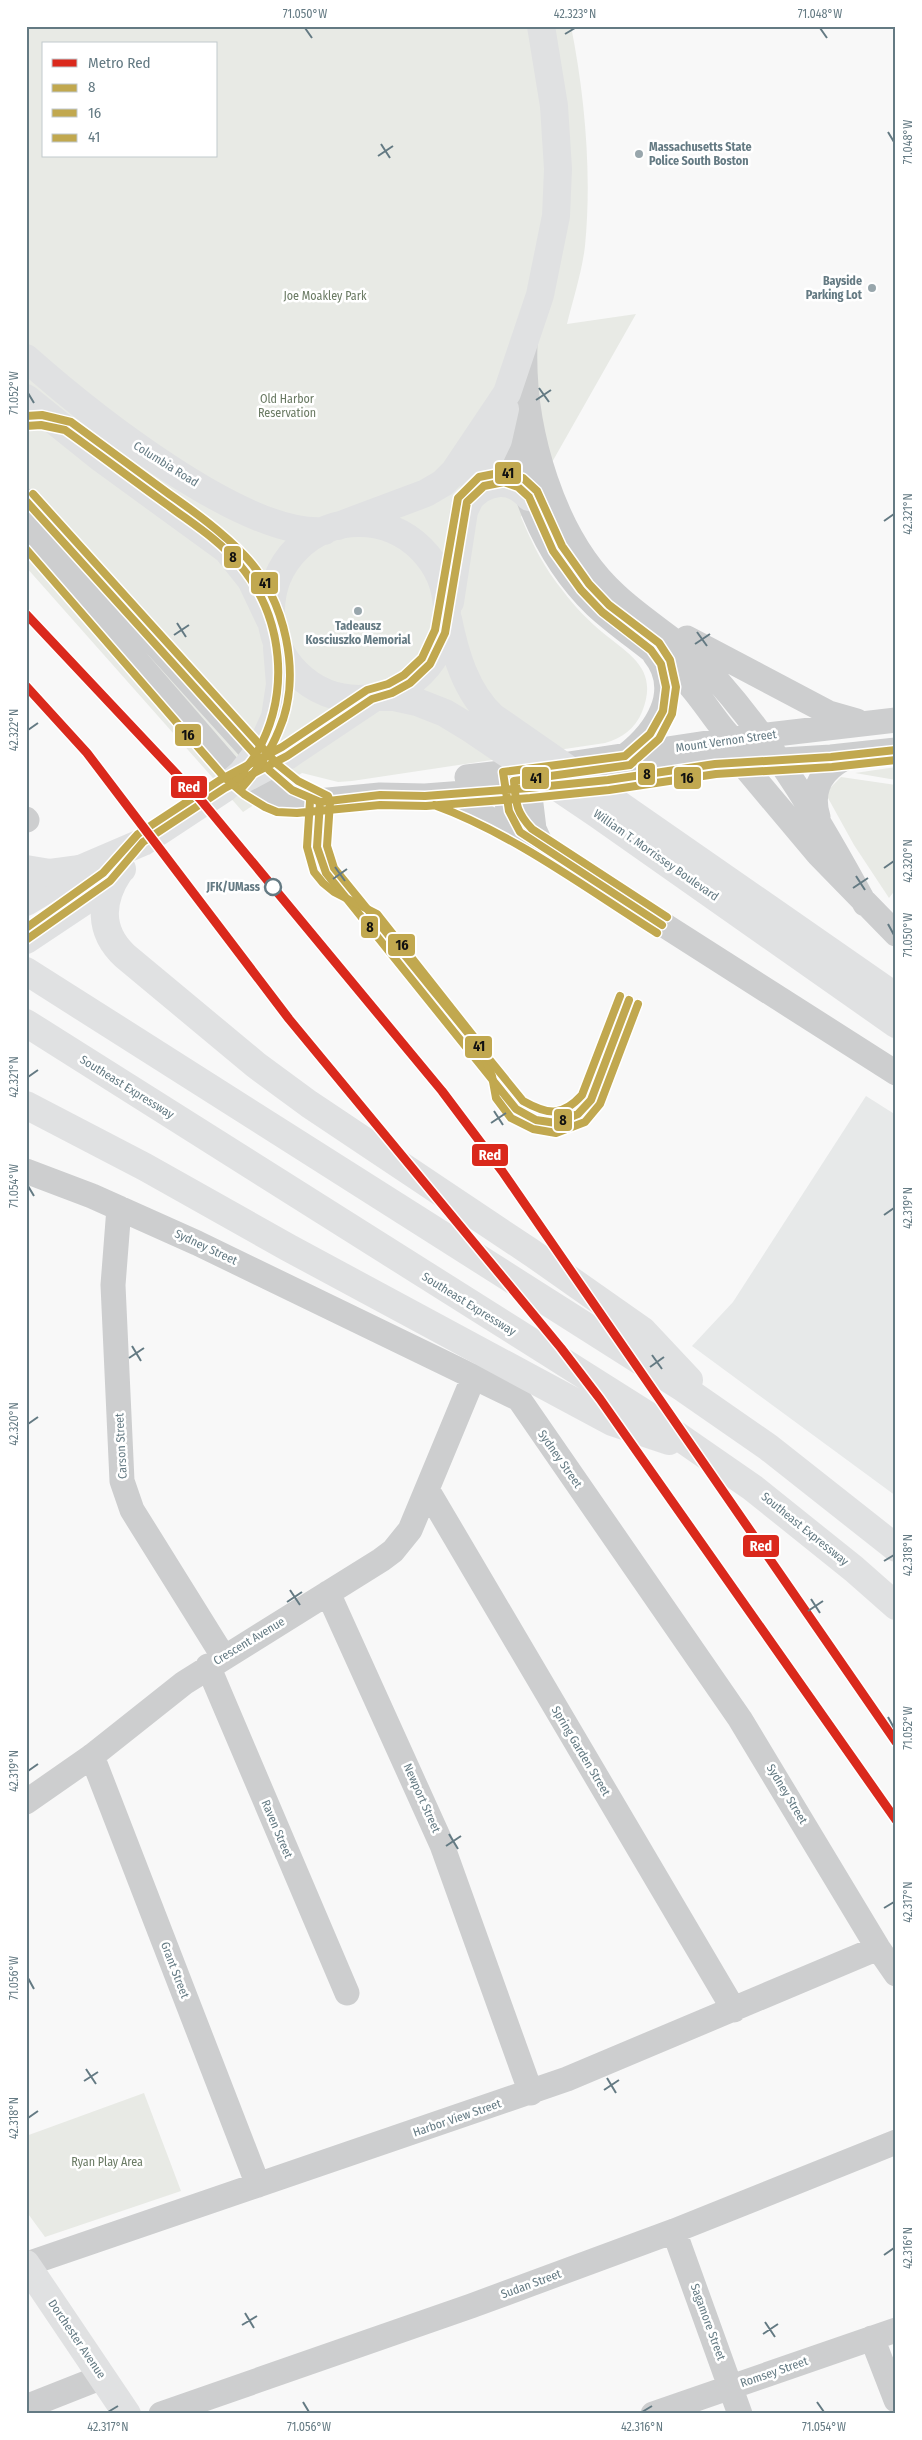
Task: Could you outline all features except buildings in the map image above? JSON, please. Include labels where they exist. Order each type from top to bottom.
[{"type":"main road","points":[[26,902],[80,869],[143,842],[225,788],[287,756],[376,698],[405,687],[426,670],[440,646],[448,616],[467,502],[498,440],[507,393],[526,343],[550,256],[557,199],[554,106],[540,26]]},
{"type":"main road","name":"Columbia Road","points":[[26,358],[111,428],[219,497],[279,525],[297,530],[331,528]]},
{"type":"main road","points":[[225,788],[247,768],[266,739],[275,717],[280,693],[279,663],[273,631],[272,599],[282,568],[297,549],[331,528],[426,493],[443,483],[454,472],[507,393]]},
{"type":"main road","points":[[26,398],[64,430],[227,550],[251,580],[284,658],[292,669],[313,687],[345,698],[376,698]]},
{"type":"main road","points":[[26,426],[40,425],[64,430]]},
{"type":"main road","points":[[467,502],[484,486],[499,482],[514,485],[529,497]]},
{"type":"main road","points":[[331,528],[360,523],[381,526],[400,533],[418,545],[432,560],[441,578],[448,616]]},
{"type":"main road","name":"William T. Morrissey Boulevard","points":[[448,616],[458,655],[473,693],[487,711],[505,726],[896,997]]},
{"type":"main road","name":"William T. Morrissey Boulevard","points":[[376,698],[401,698],[417,702],[445,713],[476,732],[598,814],[896,1024]]},
{"type":"main road","points":[[143,842],[109,887],[104,910],[104,926],[112,942],[125,956],[256,1065],[308,1104],[525,1248],[643,1331],[719,1412]]},
{"type":"main road","points":[[26,869],[50,873],[80,869]]},
{"type":"main road","points":[[26,940],[89,898],[119,872]]},
{"type":"main road","points":[[26,971],[719,1412],[768,1447],[896,1548]]},
{"type":"main road","name":"Southeast Expressway","points":[[26,1023],[702,1451],[753,1488],[829,1548],[896,1606]]},
{"type":"main road","points":[[26,1105],[178,1185],[288,1248],[612,1422],[702,1451]]},
{"type":"main road","name":"Dorchester Avenue","points":[[27,2264],[127,2414]]},
{"type":"street","points":[[526,343],[526,370],[530,411],[541,466],[563,525],[580,555],[603,583],[630,608],[698,660],[723,686],[780,760],[819,819],[865,904]]},
{"type":"street","points":[[507,393],[512,434],[529,497],[549,544],[576,584],[602,612],[651,650],[692,687],[737,751],[818,854],[896,934]]},
{"type":"street","points":[[26,501],[270,771],[287,787],[303,796],[320,802]]},
{"type":"street","name":"Mount Vernon Street","points":[[26,533],[220,757],[259,793],[278,802],[320,802],[380,795],[432,796],[504,781]]},
{"type":"street","points":[[630,608],[829,713],[851,720],[888,721]]},
{"type":"street","points":[[625,756],[654,729],[664,705],[664,675],[659,660],[651,650]]},
{"type":"street","name":"Mount Vernon Street","points":[[380,795],[419,783],[528,779],[608,780],[737,751],[762,736],[888,721]]},
{"type":"street","name":"Mount Vernon Street","points":[[528,779],[625,756],[708,743],[780,760],[896,750]]},
{"type":"street","points":[[819,819],[815,799],[819,782],[832,766],[852,755]]},
{"type":"street","points":[[528,779],[534,829],[543,849]]},
{"type":"street","points":[[504,781],[508,811],[512,822],[520,832],[543,849]]},
{"type":"street","points":[[432,796],[466,806],[543,849],[896,1074]]},
{"type":"street","name":"Sydney Street","points":[[26,1171],[119,1208],[519,1399],[740,1719],[878,1948],[896,1974]]},
{"type":"street","name":"Carson Street","points":[[119,1208],[113,1285],[122,1482],[132,1510],[216,1661]]},
{"type":"street","name":"Crescent Avenue","points":[[26,1802],[92,1756],[184,1683],[216,1661],[393,1551],[410,1530],[428,1491],[474,1376]]},
{"type":"street","name":"Spring Garden Street","points":[[428,1491],[734,2010]]},
{"type":"street","name":"Newport Street","points":[[328,1593],[442,1845],[531,2093]]},
{"type":"street","name":"Raven Street","points":[[216,1661],[347,1993]]},
{"type":"street","name":"Grant Street","points":[[92,1756],[258,2185]]},
{"type":"street","name":"Harbor View Street","points":[[27,2264],[531,2093],[734,2010],[878,1948]]},
{"type":"street","name":"Sudan Street","points":[[161,2414],[471,2306],[674,2231],[896,2142]]},
{"type":"street","name":"Sagamore Street","points":[[674,2231],[740,2414]]},
{"type":"street","name":"Romsey Street","points":[[653,2414],[896,2330]]},
{"type":"street","points":[[872,2338],[896,2400]]},
{"type":"street","points":[[26,2407],[102,2377]]},
{"type":"shaded area","points":[[866,1096],[896,1115],[896,1496],[692,1346],[733,1302]]},
{"type":"green space","name":"Old Harbor Reservation","points":[[26,26],[571,26],[580,80],[586,136],[588,191],[584,256],[567,324],[636,314],[521,517],[534,546],[556,583],[567,597],[592,623],[639,665],[647,685],[642,712],[632,728],[605,743],[352,781],[338,782],[302,773],[243,812],[26,567]]},
{"type":"green space","points":[[896,767],[896,780],[855,773]]},
{"type":"green space","points":[[841,777],[896,785],[896,889],[889,898],[854,845],[828,798],[828,790]]},
{"type":"green space","name":"Ryan Play Area","points":[[144,2093],[181,2191],[45,2237],[26,2211],[26,2136]]},
{"type":"metro line","name":"Red","points":[[26,614],[200,799],[442,1091],[502,1171],[896,1742]]},
{"type":"metro line","name":"Red","points":[[26,686],[87,753],[289,1019],[561,1348],[600,1399],[896,1820]]},
{"type":"transit line","name":"41","points":[[26,416],[42,415],[71,422],[218,531],[245,556],[259,573],[271,593],[280,615],[286,638],[289,662],[289,686],[286,709],[279,730],[267,754],[240,790]]},
{"type":"transit line","name":"8","points":[[26,426],[41,425],[65,430],[214,540],[231,555],[254,585],[266,608],[273,632],[278,656],[278,681],[267,731],[254,758],[232,783]]},
{"type":"transit line","name":"41","points":[[26,928],[103,873],[138,834],[220,780],[282,747],[367,690],[388,684],[404,675],[422,658],[435,630],[458,498],[479,477],[504,472],[523,478],[537,491],[562,546],[589,584],[609,605],[659,643],[670,660],[676,687],[672,714],[659,739],[630,765],[514,781],[518,807],[523,818],[532,829],[667,917]]},
{"type":"transit line","name":"8","points":[[26,940],[110,881],[143,842],[225,788],[287,756],[372,699],[392,693],[410,683],[430,664],[445,633],[467,502],[484,486],[504,482],[518,487],[529,497],[553,551],[581,590],[602,612],[651,650],[661,664],[666,687],[663,711],[650,734],[625,756],[503,772]]},
{"type":"transit line","name":"41","points":[[33,494],[277,764],[298,781],[328,796],[330,802],[327,846],[334,868],[523,1101],[540,1109],[554,1112],[568,1107],[582,1095],[620,996]]},
{"type":"transit line","name":"8","points":[[26,501],[270,771],[292,790],[320,802],[380,795],[425,796],[529,788],[608,780],[715,764],[831,757],[896,750]]},
{"type":"transit line","name":"16","points":[[26,549],[224,777],[244,794],[277,812],[297,813],[380,805],[426,806],[530,798],[609,790],[716,774],[832,767],[896,760]]},
{"type":"transit line","name":"8","points":[[503,772],[509,811],[520,832],[662,925]]},
{"type":"transit line","name":"16","points":[[310,801],[307,847],[314,872],[334,892],[377,914],[478,1042],[492,1076],[496,1098],[511,1118],[533,1129],[556,1133],[585,1122],[600,1104],[638,1004]]},
{"type":"transit line","name":"8","points":[[320,802],[317,847],[326,873],[516,1109],[536,1120],[556,1123],[578,1114],[591,1100],[629,1000]]},
{"type":"transit line","name":"16","points":[[434,805],[463,817],[520,846],[657,933]]},
{"type":"place","name":"Massachusetts State Police South Boston","points":[[639,154]]},
{"type":"place","name":"Bayside Parking Lot","points":[[872,288]]},
{"type":"place","name":"Tadeausz Kosciuszko Memorial","points":[[358,611]]},
{"type":"place","name":"JFK/UMass","points":[[273,887]]},
{"type":"park label","name":"Joe Moakley Park","points":[[325,296]]}]
